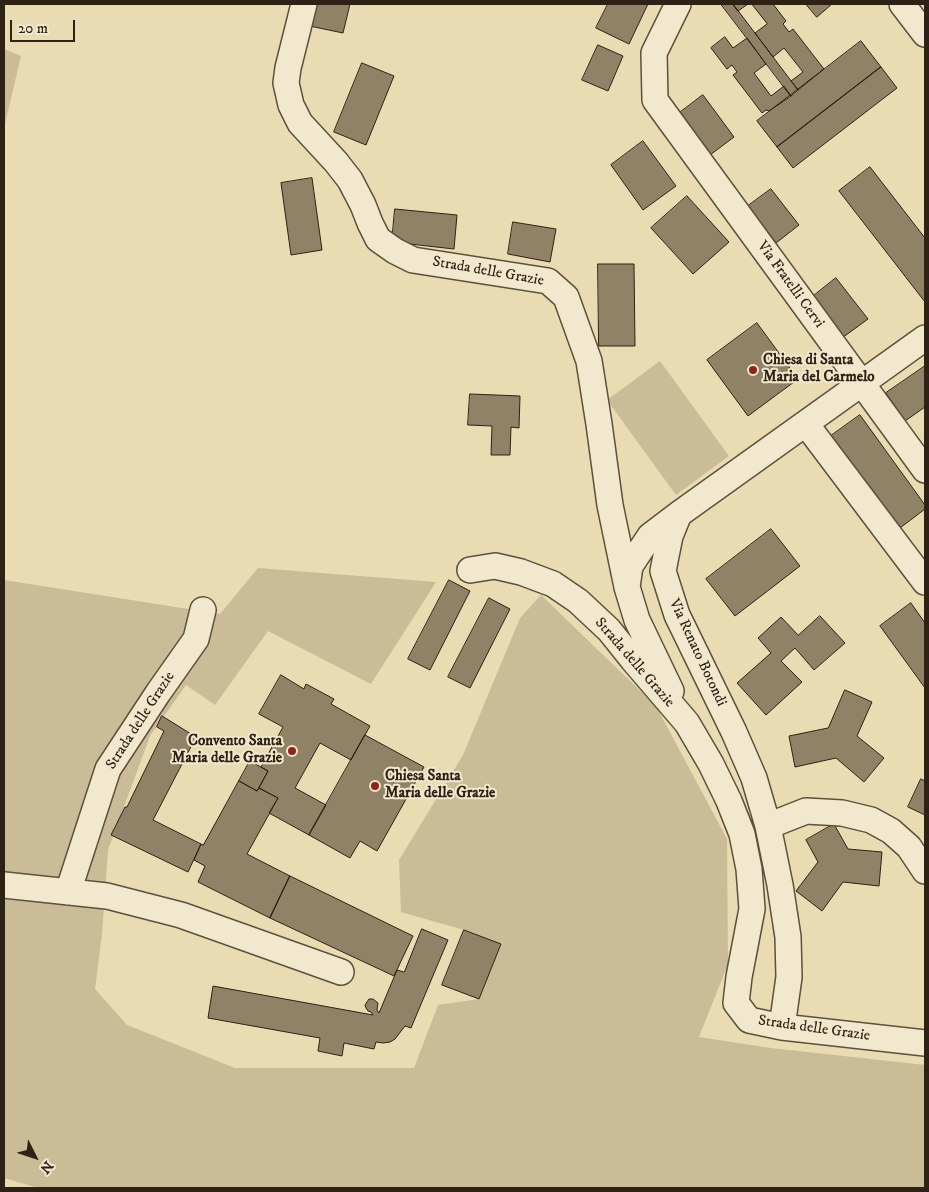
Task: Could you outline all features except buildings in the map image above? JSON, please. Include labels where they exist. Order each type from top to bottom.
[{"type":"street","name":"Strada delle Grazie","points":[[304,4],[286,83],[291,105],[300,123],[350,180],[378,239],[395,251],[414,260],[548,281],[566,297],[589,361],[610,505],[627,587],[637,620],[686,723],[711,764],[742,834],[749,869],[752,909],[736,1003],[749,1020],[782,1027],[925,1043]]},
{"type":"street","name":"Via Fratelli Cervi","points":[[678,4],[654,53],[654,100],[925,470]]},
{"type":"street","points":[[902,4],[925,34]]},
{"type":"street","points":[[679,514],[925,338]]},
{"type":"street","points":[[806,424],[925,582]]},
{"type":"street","name":"Strada delle Grazie","points":[[627,587],[630,566],[650,536],[679,514]]},
{"type":"street","name":"Via Renato Botondi","points":[[679,514],[670,536],[663,571],[677,615],[734,732],[754,778],[768,826],[788,937],[789,977],[782,1027]]},
{"type":"street","name":"Strada delle Grazie","points":[[470,570],[495,566],[521,572],[553,584],[578,601],[609,630],[686,723]]},
{"type":"street","name":"Strada delle Grazie","points":[[68,892],[108,769],[196,639],[203,610]]},
{"type":"street","points":[[768,826],[806,811],[842,812],[871,820],[891,832],[909,847],[925,871]]},
{"type":"street","points":[[4,885],[107,896],[181,915],[342,972]]},
{"type":"shaded area","points":[[4,49],[21,56],[4,128]]},
{"type":"shaded area","points":[[660,361],[729,456],[676,495],[607,400]]},
{"type":"shaded area","points":[[258,568],[436,582],[371,684],[268,631],[215,705],[186,685],[150,736],[108,850],[102,934],[95,989],[127,1025],[235,1068],[414,1068],[438,1005],[479,999],[501,945],[464,930],[401,912],[399,860],[463,755],[520,618],[541,595],[656,706],[727,839],[728,964],[699,1037],[771,1048],[925,1065],[925,1188],[38,1188],[4,1178],[4,580],[220,614]]},
{"type":"place","name":"Chiesa di Santa Maria del Carmelo","points":[[753,370]]},
{"type":"place","name":"Convento Santa Maria delle Grazie","points":[[292,751]]},
{"type":"place","name":"Chiesa Santa Maria delle Grazie","points":[[375,786]]}]
